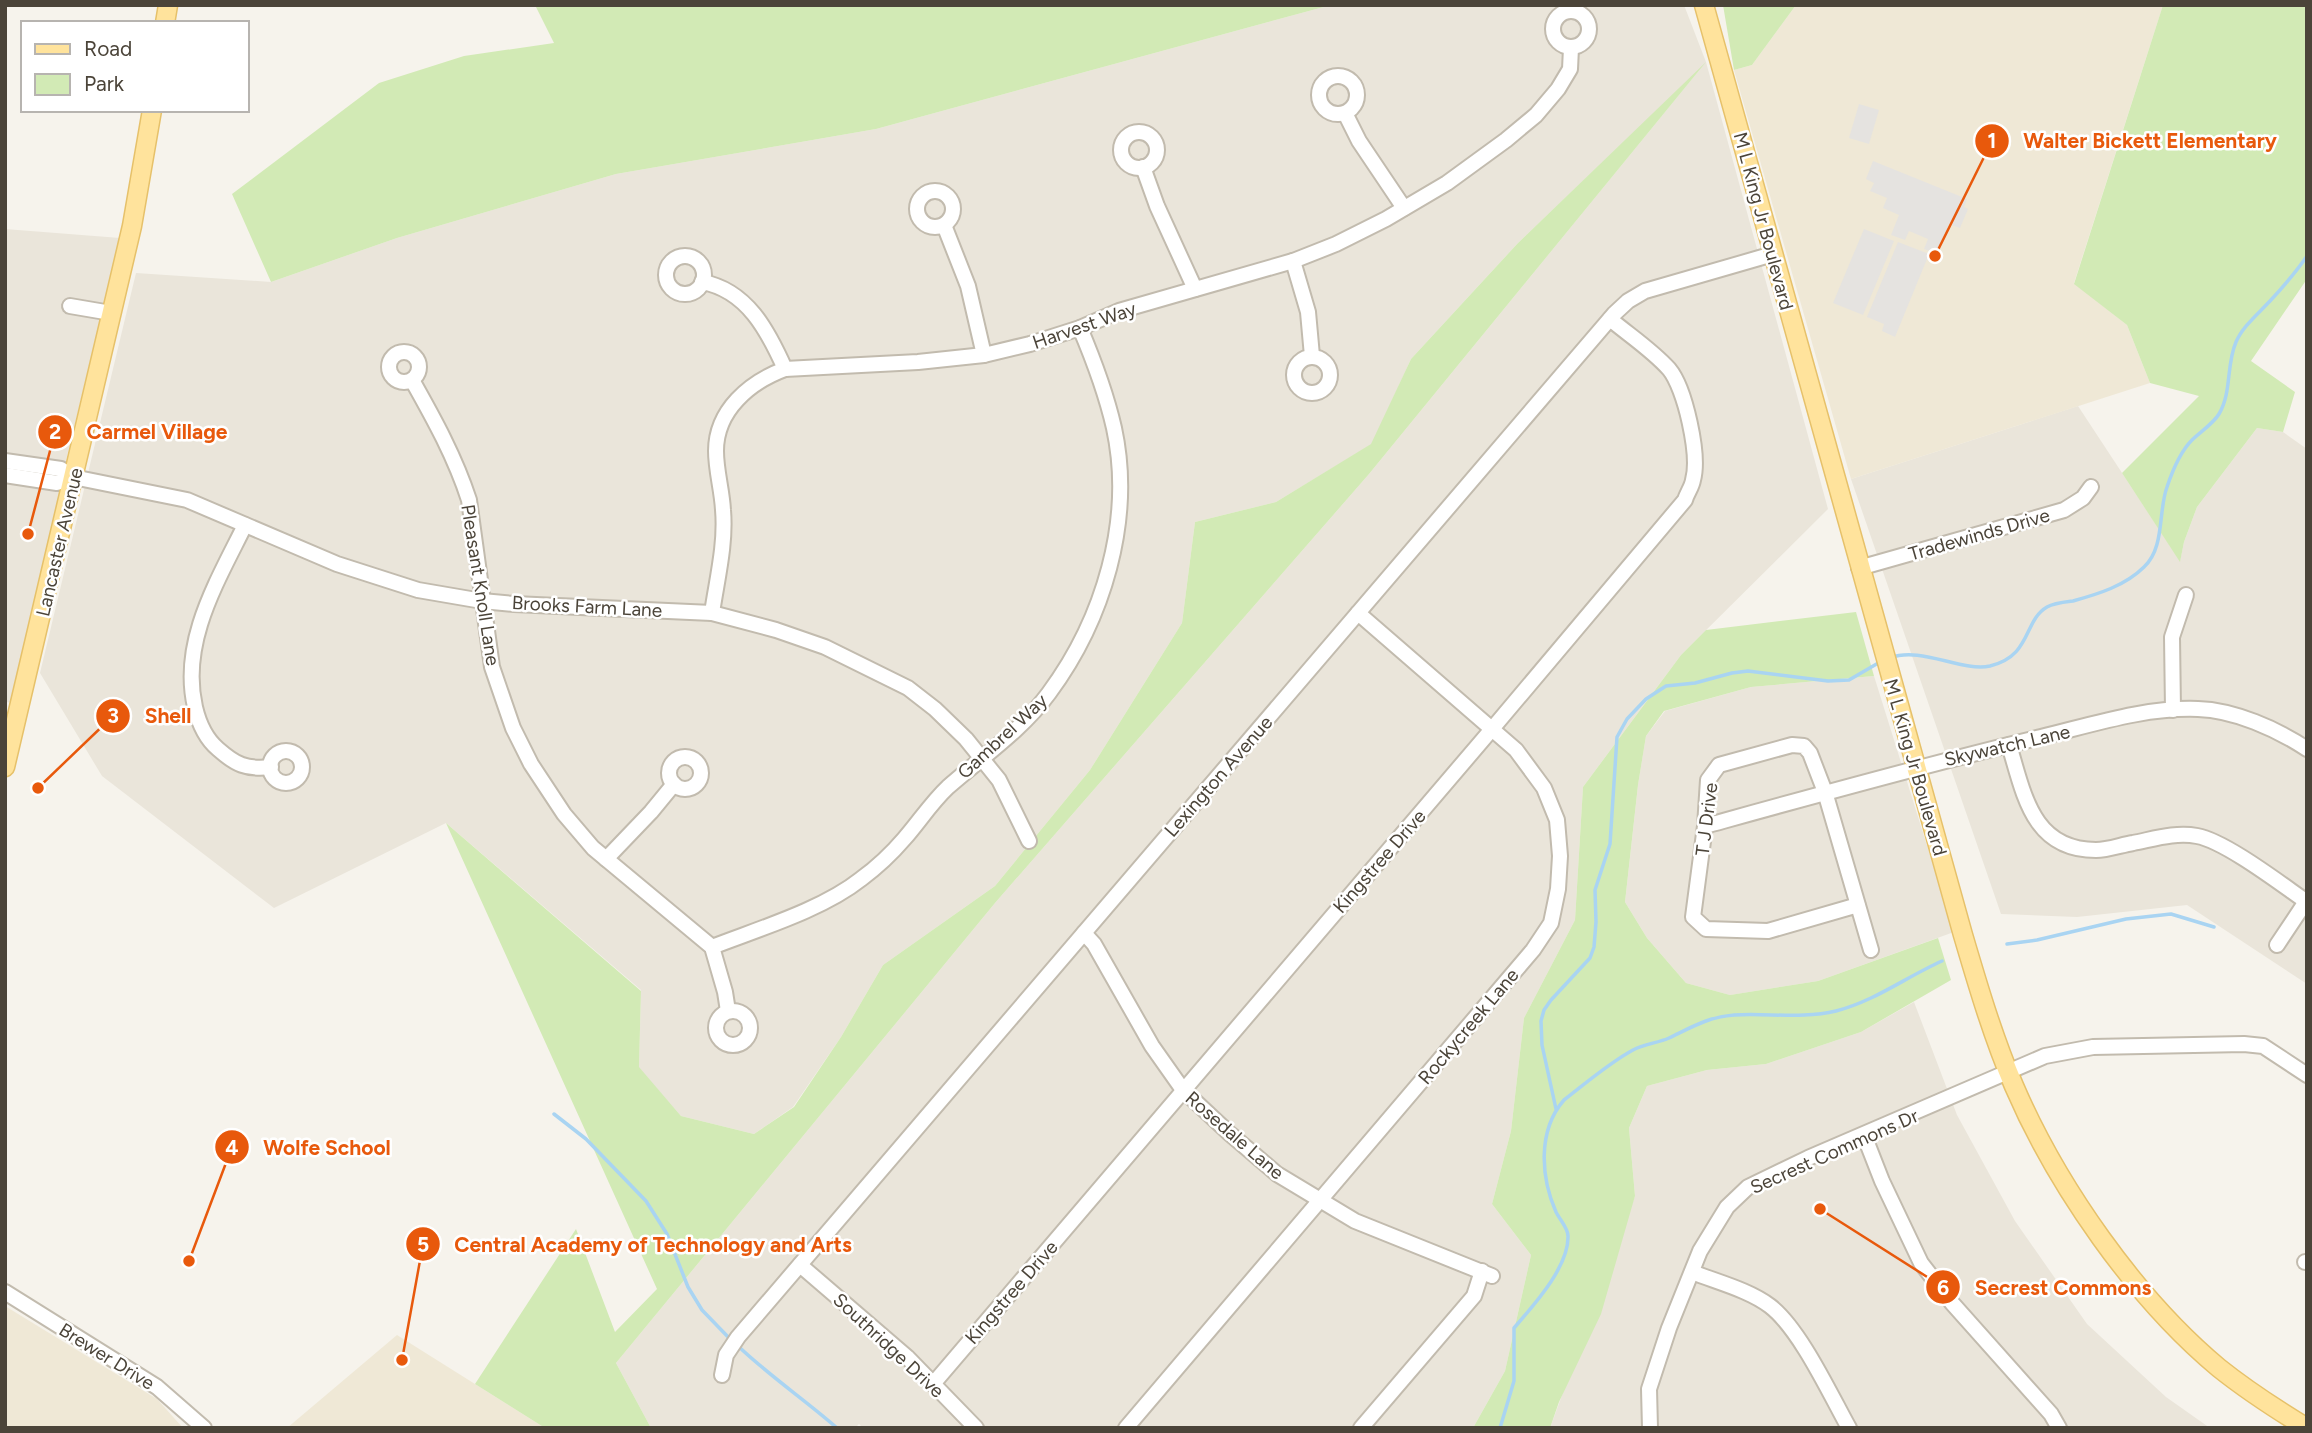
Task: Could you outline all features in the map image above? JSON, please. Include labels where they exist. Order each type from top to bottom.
[{"type":"main road","name":"M L King Jr Boulevard","points":[[1704,5],[1859,568],[1985,1008],[2009,1073],[2050,1156],[2073,1194],[2143,1291],[2179,1331],[2220,1369],[2304,1427]]},
{"type":"main road","name":"Lancaster Avenue","points":[[5,767],[132,226],[152,112]]},
{"type":"street","name":"Harvest Way","points":[[712,613],[723,540],[723,510],[716,448],[722,422],[741,393],[764,377],[785,369],[964,359],[984,355],[1030,344],[1080,328],[1119,311],[1293,261],[1336,244],[1387,219],[1447,183],[1536,114],[1558,89],[1570,69],[1571,48]]},
{"type":"street","points":[[1345,113],[1359,141],[1404,208]]},
{"type":"street","points":[[1143,167],[1157,206],[1195,289]]},
{"type":"street","points":[[944,225],[968,286],[984,355]]},
{"type":"street","name":"Lexington Avenue","points":[[722,1375],[726,1354],[738,1337],[1610,318],[1628,301],[1645,291],[1773,254]]},
{"type":"street","points":[[1293,261],[1308,312],[1312,356]]},
{"type":"street","points":[[702,282],[715,284],[746,303],[771,336],[785,369]]},
{"type":"street","points":[[70,306],[111,313]]},
{"type":"street","name":"Kingstree Drive","points":[[933,1384],[1685,500],[1693,480],[1695,462],[1679,385],[1667,367],[1610,318]]},
{"type":"street","name":"Gambrel Way","points":[[712,947],[815,905],[860,880],[902,841],[938,796],[1010,734],[1048,695],[1079,649],[1100,601],[1113,551],[1118,493],[1114,430],[1097,368],[1080,328]]},
{"type":"street","name":"Pleasant Knoll Lane","points":[[412,380],[443,433],[461,475],[468,500],[492,667],[513,728],[531,764],[564,814],[606,859],[712,947]]},
{"type":"street","points":[[5,461],[61,469],[73,477]]},
{"type":"street","points":[[5,475],[57,483],[73,477]]},
{"type":"street","name":"Brooks Farm Lane","points":[[73,477],[187,500],[337,564],[418,590],[482,601],[712,613],[776,630],[825,647],[908,688],[935,709],[966,739],[999,780],[1029,841]]},
{"type":"street","name":"Tradewinds Drive","points":[[1859,568],[2064,510],[2083,498],[2091,487]]},
{"type":"street","points":[[245,525],[195,637],[191,659],[191,688],[198,719],[209,741],[235,764],[258,769],[271,767]]},
{"type":"street","points":[[2173,710],[2172,637],[2186,595]]},
{"type":"street","name":"Rockycreek Lane","points":[[1126,1428],[1533,950],[1551,923],[1558,889],[1560,856],[1557,821],[1544,788],[1516,750],[1358,613]]},
{"type":"street","name":"Skywatch Lane","points":[[1705,826],[1916,767],[2131,716],[2173,710],[2200,709],[2248,719],[2307,749]]},
{"type":"street","name":"T J Drive","points":[[1858,905],[1768,931],[1706,929],[1693,917],[1708,780],[1719,765],[1792,745],[1804,746],[1810,753],[1825,792],[1858,905],[1871,950]]},
{"type":"street","points":[[2009,745],[2026,802],[2037,823],[2060,843],[2075,848],[2099,850],[2177,834],[2199,836],[2223,846],[2306,901],[2277,945]]},
{"type":"street","points":[[606,859],[674,784]]},
{"type":"street","name":"Rosedale Lane","points":[[1084,933],[1094,944],[1152,1046],[1183,1090],[1277,1174],[1355,1221],[1487,1274],[1474,1296],[1361,1428]]},
{"type":"street","points":[[712,947],[728,1011]]},
{"type":"street","name":"Secrest Commons Dr","points":[[1650,1428],[1649,1388],[1669,1328],[1700,1251],[1727,1208],[1748,1187],[1808,1158],[2045,1056],[2093,1047],[2244,1044],[2263,1046],[2307,1075]]},
{"type":"street","points":[[1864,1135],[1882,1181],[1921,1263],[2059,1428]]},
{"type":"street","name":"Southridge Drive","points":[[800,1265],[907,1357],[976,1428]]},
{"type":"street","points":[[1692,1272],[1748,1294],[1770,1306],[1789,1325],[1849,1428]]},
{"type":"street","name":"Brewer Drive","points":[[5,1292],[157,1387],[204,1428]]},
{"type":"shaded area","points":[[1331,5],[1684,5],[1706,62],[1828,509],[1681,655],[1583,787],[1575,920],[1524,1018],[1511,1131],[1492,1204],[1531,1255],[1505,1371],[1473,1428],[863,1428],[859,1424],[855,1428],[651,1428],[616,1363],[995,903],[1369,474],[1701,68],[1518,243],[1411,359],[1372,444],[1276,502],[1195,522],[1182,623],[1090,770],[995,886],[883,965],[841,1037],[793,1107],[754,1134],[681,1116],[639,1068],[641,990],[446,823],[274,908],[102,776],[40,673],[136,273],[271,282],[397,238],[616,174],[876,129]]},
{"type":"shaded area","points":[[1796,5],[2163,5],[2074,283],[2127,325],[2150,383],[1851,479],[1734,70],[1752,65]]},
{"type":"shaded area","points":[[1859,104],[1879,110],[1869,144],[1849,138]]},
{"type":"shaded area","points":[[1873,161],[1967,199],[1964,207],[1968,209],[1960,228],[1949,224],[1936,253],[1924,249],[1928,239],[1909,231],[1905,240],[1891,235],[1899,215],[1883,208],[1887,198],[1870,191],[1874,183],[1866,179]]},
{"type":"shaded area","points":[[5,229],[120,238],[67,456],[15,703],[5,702]]},
{"type":"shaded area","points":[[1864,229],[1894,241],[1863,315],[1833,303]]},
{"type":"shaded area","points":[[1898,242],[1929,254],[1895,337],[1882,331],[1884,324],[1867,317]]},
{"type":"shaded area","points":[[2078,406],[2180,561],[2197,507],[2257,428],[2283,432],[2307,449],[2307,984],[2187,905],[2077,917],[2001,914],[1851,479]]},
{"type":"shaded area","points":[[1874,676],[1954,932],[1818,981],[1730,995],[1686,983],[1647,938],[1625,902],[1646,736],[1665,711],[1751,687]]},
{"type":"shaded area","points":[[1914,1002],[1957,1115],[2015,1221],[2087,1324],[2166,1397],[2210,1428],[1550,1428],[1635,1196],[1629,1128],[1647,1086],[1707,1070],[1766,1064],[1861,1032]]},
{"type":"shaded area","points":[[5,1306],[157,1399],[183,1428],[5,1428]]},
{"type":"shaded area","points":[[397,1335],[545,1428],[287,1428]]},
{"type":"green space","points":[[535,5],[1331,5],[876,129],[616,174],[397,238],[271,282],[232,194],[379,83],[464,56],[554,43]]},
{"type":"green space","points":[[1723,5],[1796,5],[1752,65],[1734,70]]},
{"type":"green space","points":[[2163,5],[2307,5],[2307,279],[2251,361],[2295,392],[2283,432],[2257,428],[2197,507],[2180,562],[2122,473],[2199,396],[2150,383],[2127,325],[2074,284]]},
{"type":"green space","points":[[1706,62],[1369,474],[995,903],[616,1363],[651,1428],[545,1428],[475,1384],[576,1229],[615,1332],[657,1289],[446,823],[641,991],[639,1067],[681,1116],[754,1134],[794,1107],[841,1037],[883,965],[995,886],[1090,770],[1182,623],[1195,522],[1276,502],[1371,444],[1411,359],[1518,243]]},
{"type":"green space","points":[[1856,612],[1874,676],[1751,687],[1664,711],[1646,736],[1625,902],[1647,938],[1686,983],[1730,995],[1818,981],[1938,938],[1951,980],[1861,1032],[1766,1064],[1707,1070],[1647,1086],[1629,1128],[1635,1196],[1601,1314],[1559,1402],[1550,1428],[1473,1428],[1505,1371],[1531,1255],[1492,1204],[1511,1131],[1524,1018],[1575,920],[1583,787],[1681,655],[1706,630]]},
{"type":"waterway","points":[[1890,658],[1915,655],[1966,666],[1990,666],[2013,655],[2039,613],[2047,607],[2111,588],[2137,574],[2151,559],[2155,550],[2164,497],[2177,462],[2188,445],[2213,421],[2223,406],[2233,351],[2239,336],[2307,256]]},
{"type":"waterway","points":[[1556,1109],[1542,1045],[1541,1021],[1551,1000],[1590,958],[1594,947],[1595,890],[1610,844],[1617,737],[1627,719],[1646,699],[1666,686],[1695,683],[1748,671],[1828,681],[1849,680],[1880,662]]},
{"type":"waterway","points":[[2007,944],[2037,940],[2126,919],[2171,914],[2214,927]]},
{"type":"waterway","points":[[1500,1428],[1514,1381],[1514,1328],[1556,1273],[1567,1248],[1568,1233],[1551,1199],[1544,1155],[1549,1126],[1564,1100],[1633,1050],[1665,1040],[1708,1020],[1734,1015],[1798,1015],[1836,1011],[1877,995],[1942,961]]},
{"type":"waterway","points":[[554,1114],[586,1139],[646,1201],[667,1234],[688,1287],[702,1310],[731,1340]]},
{"type":"waterway","points":[[737,1345],[837,1428]]},
{"type":"place","name":"Walter Bickett Elementary","points":[[1935,256]]},
{"type":"place","name":"Carmel Village","points":[[28,534]]},
{"type":"place","name":"Shell","points":[[38,788]]},
{"type":"place","name":"Secrest Commons","points":[[1820,1209]]},
{"type":"place","name":"Wolfe School","points":[[189,1261]]},
{"type":"place","name":"Central Academy of Technology and Arts","points":[[402,1360]]}]
